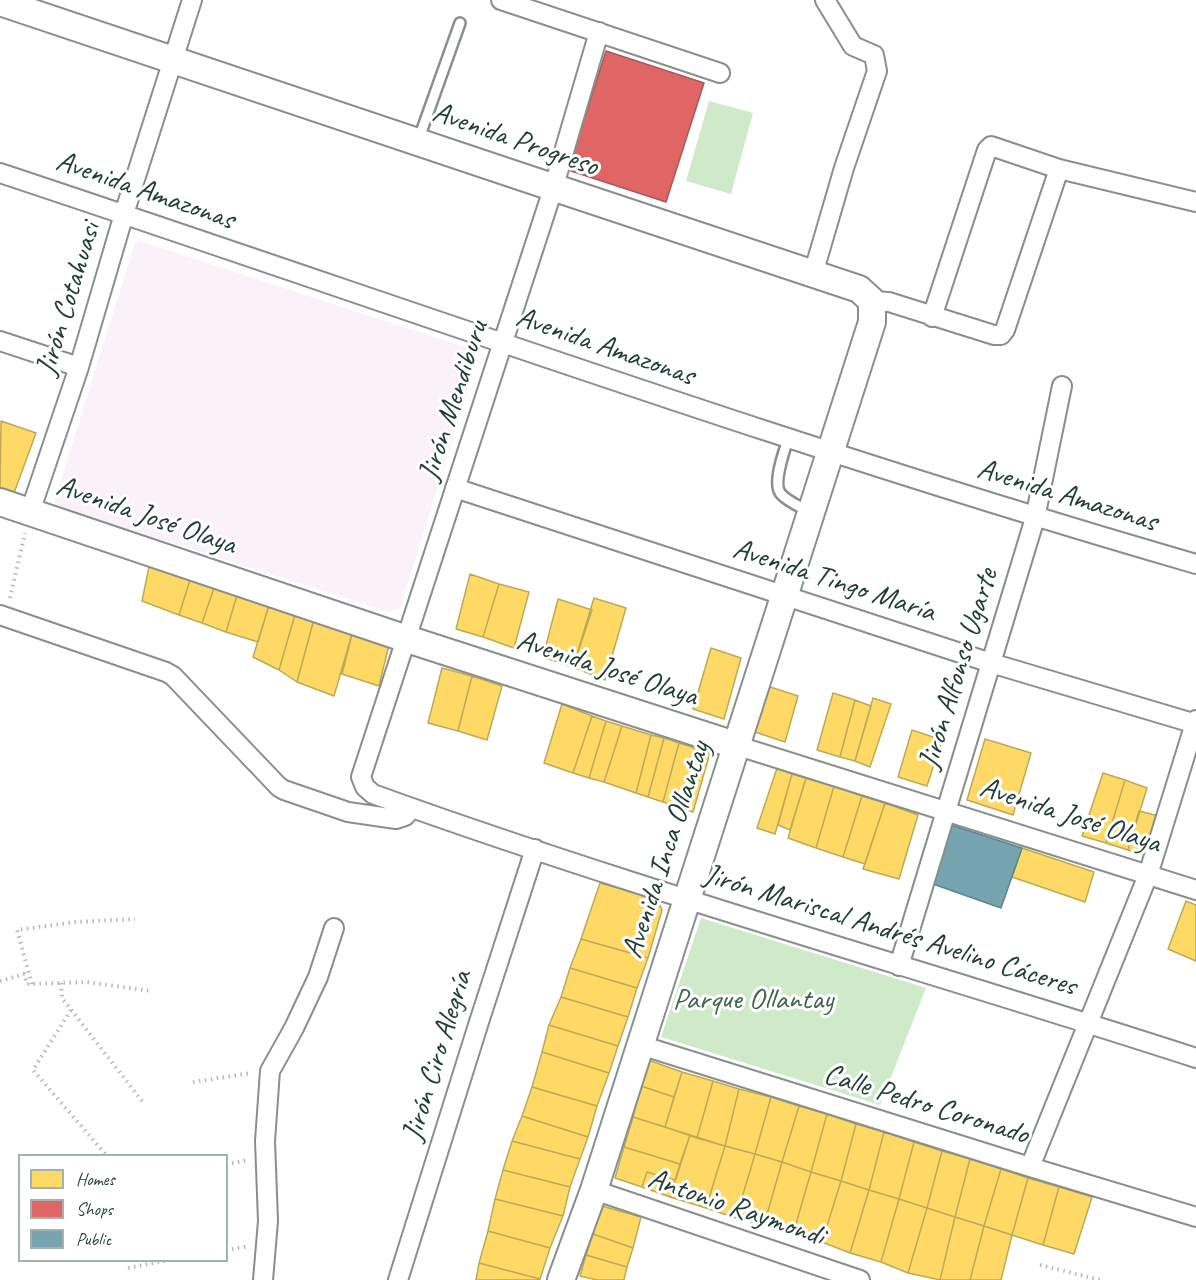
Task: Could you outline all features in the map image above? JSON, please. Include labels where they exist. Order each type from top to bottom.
[{"type":"street","name":"Jirón Cotahuasi","points":[[30,512],[79,368],[124,214],[192,0]]},
{"type":"street","points":[[501,0],[720,73]]},
{"type":"street","points":[[813,274],[844,168],[877,71],[874,55],[853,46],[825,0]]},
{"type":"street","name":"Avenida Progreso","points":[[0,2],[418,141],[553,189],[859,289],[872,301],[889,302],[994,335],[1001,335],[1005,330],[1059,169]]},
{"type":"street","name":"Jirón Mendiburu","points":[[365,787],[361,777],[553,189],[599,32]]},
{"type":"street","points":[[932,317],[987,150],[992,146],[1059,169],[1196,202]]},
{"type":"street","name":"Avenida Amazonas","points":[[0,173],[829,452],[1035,518],[1196,564]]},
{"type":"street","name":"Avenida Inca Ollantay","points":[[561,1280],[594,1190],[872,322],[872,301]]},
{"type":"street","points":[[0,341],[79,368]]},
{"type":"street","name":"Jirón Alfonso Ugarte","points":[[899,966],[1035,518],[1062,386]]},
{"type":"street","name":"Avenida Tingo María","points":[[455,488],[991,663],[1196,722]]},
{"type":"street","name":"Avenida José Olaya","points":[[0,502],[407,639],[1196,890]]},
{"type":"street","points":[[3,616],[173,676],[279,787],[348,812],[396,819],[405,816],[412,808]]},
{"type":"street","points":[[1030,1167],[1148,875],[1196,722]]},
{"type":"street","name":"Jirón Mariscal Andrés Avelino Cáceres","points":[[365,787],[373,794],[535,849],[899,966],[1196,1058]]},
{"type":"street","name":"Jirón Ciro Alegría","points":[[398,1280],[478,1022],[535,849]]},
{"type":"street","points":[[263,1280],[268,1221],[265,1141],[270,1071],[294,1029],[318,977],[334,928]]},
{"type":"street","name":"Calle Pedro Coronado","points":[[640,1045],[1196,1217]]},
{"type":"street","name":"Antonio Raymondi","points":[[594,1190],[860,1280]]},
{"type":"lane","points":[[418,141],[460,23]]},
{"type":"lane","points":[[788,438],[776,484],[780,493],[787,499],[810,512]]},
{"type":"path","points":[[3,616],[30,512]]},
{"type":"path","points":[[32,984],[16,930],[76,922],[135,919]]},
{"type":"path","points":[[0,981],[24,974],[27,984],[87,982],[150,991]]},
{"type":"path","points":[[61,983],[62,998],[142,1101]]},
{"type":"path","points":[[71,1010],[33,1070],[106,1154]]},
{"type":"path","points":[[193,1082],[270,1071]]},
{"type":"path","points":[[128,1268],[159,1262]]},
{"type":"path","points":[[1040,1265],[1101,1280]]},
{"type":"shaded area","points":[[140,241],[474,350],[477,361],[400,608],[389,612],[53,505],[135,243]]},
{"type":"green space","points":[[709,101],[753,113],[731,194],[686,181]]},
{"type":"green space","name":"Parque Ollantay","points":[[701,918],[926,988],[880,1105],[661,1037]]},
{"type":"building: Homes","points":[[1,421],[36,433],[14,493],[0,488]]},
{"type":"building: Homes","points":[[150,562],[191,577],[179,615],[142,601]]},
{"type":"building: Homes","points":[[470,574],[499,584],[483,637],[456,629]]},
{"type":"building: Homes","points":[[191,577],[215,585],[202,623],[179,615]]},
{"type":"building: Homes","points":[[499,584],[529,592],[514,648],[483,637]]},
{"type":"building: Homes","points":[[215,585],[238,592],[226,632],[202,623]]},
{"type":"building: Homes","points":[[238,592],[270,602],[258,642],[226,632]]},
{"type":"building: Homes","points":[[594,598],[626,608],[605,680],[573,667]]},
{"type":"building: Homes","points":[[558,599],[592,610],[573,667],[543,657]]},
{"type":"building: Homes","points":[[270,602],[296,611],[279,670],[253,657]]},
{"type":"building: Homes","points":[[296,611],[314,619],[297,682],[279,670]]},
{"type":"building: Homes","points":[[314,619],[352,634],[334,696],[297,682]]},
{"type":"building: Homes","points":[[352,634],[389,645],[379,686],[342,674]]},
{"type":"building: Homes","points":[[711,648],[741,658],[724,719],[693,709]]},
{"type":"building: Homes","points":[[442,668],[472,676],[458,731],[428,723]]},
{"type":"building: Homes","points":[[472,676],[502,686],[487,740],[458,731]]},
{"type":"building: Homes","points":[[764,685],[798,696],[785,742],[752,731]]},
{"type":"building: Homes","points":[[833,693],[855,700],[840,757],[817,750]]},
{"type":"building: Homes","points":[[873,698],[891,704],[870,767],[855,761]]},
{"type":"building: Homes","points":[[855,700],[871,706],[855,761],[840,757]]},
{"type":"building: Homes","points":[[562,704],[592,716],[573,773],[544,763]]},
{"type":"building: Homes","points":[[592,716],[606,721],[589,778],[573,773]]},
{"type":"building: Homes","points":[[606,721],[622,726],[604,782],[589,778]]},
{"type":"building: Homes","points":[[622,726],[651,735],[636,793],[604,782]]},
{"type":"building: Homes","points":[[912,730],[942,740],[927,786],[898,777]]},
{"type":"building: Homes","points":[[651,735],[664,738],[648,797],[636,793]]},
{"type":"building: Homes","points":[[664,738],[679,743],[663,802],[648,797]]},
{"type":"building: Homes","points":[[985,739],[1031,753],[1013,815],[967,800]]},
{"type":"building: Homes","points":[[679,743],[710,753],[693,812],[663,802]]},
{"type":"building: Homes","points":[[777,768],[792,774],[775,834],[757,828]]},
{"type":"building: Homes","points":[[1103,773],[1125,780],[1106,843],[1082,836]]},
{"type":"building: Homes","points":[[792,774],[806,778],[790,830],[778,825]]},
{"type":"building: Homes","points":[[806,778],[834,786],[816,848],[788,838]]},
{"type":"building: Homes","points":[[1125,780],[1147,788],[1128,850],[1106,843]]},
{"type":"building: Homes","points":[[834,786],[862,796],[843,857],[816,848]]},
{"type":"building: Homes","points":[[862,796],[885,803],[865,864],[843,857]]},
{"type":"building: Homes","points":[[885,803],[918,815],[899,879],[863,869]]},
{"type":"building: Homes","points":[[1139,811],[1159,816],[1146,855],[1128,850]]},
{"type":"building: Homes","points":[[1022,848],[1094,872],[1085,902],[1012,877]]},
{"type":"building: Homes","points":[[600,883],[657,899],[662,910],[648,958],[581,939]]},
{"type":"building: Homes","points":[[1186,901],[1196,905],[1196,961],[1168,949]]},
{"type":"building: Homes","points":[[581,939],[648,958],[637,988],[570,968]]},
{"type":"building: Homes","points":[[570,968],[637,988],[628,1017],[561,997]]},
{"type":"building: Homes","points":[[561,997],[628,1017],[618,1046],[549,1025]]},
{"type":"building: Homes","points":[[549,1025],[618,1046],[609,1073],[542,1052]]},
{"type":"building: Homes","points":[[542,1052],[609,1073],[597,1106],[532,1087]]},
{"type":"building: Homes","points":[[648,1060],[682,1072],[674,1097],[641,1086]]},
{"type":"building: Homes","points":[[682,1072],[713,1081],[697,1138],[665,1127]]},
{"type":"building: Homes","points":[[713,1081],[739,1089],[725,1146],[697,1138]]},
{"type":"building: Homes","points":[[641,1086],[674,1097],[665,1127],[633,1117]]},
{"type":"building: Homes","points":[[532,1087],[597,1106],[588,1137],[522,1116]]},
{"type":"building: Homes","points":[[739,1089],[771,1097],[755,1154],[725,1146]]},
{"type":"building: Homes","points":[[771,1097],[799,1106],[782,1162],[755,1154]]},
{"type":"building: Homes","points":[[799,1106],[827,1114],[811,1172],[782,1162]]},
{"type":"building: Homes","points":[[827,1114],[856,1124],[841,1181],[811,1172]]},
{"type":"building: Homes","points":[[522,1116],[588,1137],[580,1159],[512,1141]]},
{"type":"building: Homes","points":[[633,1117],[690,1135],[680,1164],[624,1147]]},
{"type":"building: Homes","points":[[856,1124],[884,1132],[869,1190],[841,1181]]},
{"type":"building: Homes","points":[[884,1132],[914,1142],[899,1199],[869,1190]]},
{"type":"building: Homes","points":[[690,1135],[725,1146],[706,1208],[670,1197]]},
{"type":"building: Homes","points":[[512,1141],[580,1159],[570,1187],[503,1170]]},
{"type":"building: Homes","points":[[914,1142],[942,1151],[927,1208],[899,1199]]},
{"type":"building: Homes","points":[[725,1146],[755,1154],[736,1218],[706,1208]]},
{"type":"building: Homes","points":[[624,1147],[680,1164],[675,1180],[647,1172],[642,1187],[615,1178]]},
{"type":"building: Homes","points":[[942,1151],[970,1159],[955,1217],[927,1208]]},
{"type":"building: Homes","points":[[755,1154],[782,1162],[764,1225],[736,1218]]},
{"type":"building: Homes","points":[[970,1159],[1001,1169],[984,1226],[955,1217]]},
{"type":"building: Homes","points":[[782,1162],[811,1172],[793,1234],[764,1225]]},
{"type":"building: Homes","points":[[1001,1169],[1028,1178],[1012,1235],[984,1226]]},
{"type":"building: Homes","points":[[503,1170],[570,1187],[563,1216],[495,1199]]},
{"type":"building: Homes","points":[[647,1172],[675,1180],[670,1197],[642,1187]]},
{"type":"building: Homes","points":[[811,1172],[841,1181],[822,1242],[793,1234]]},
{"type":"building: Homes","points":[[1028,1178],[1059,1187],[1043,1245],[1012,1235]]},
{"type":"building: Homes","points":[[841,1181],[869,1190],[850,1253],[822,1242]]},
{"type":"building: Homes","points":[[1059,1187],[1092,1197],[1074,1254],[1043,1245]]},
{"type":"building: Homes","points":[[869,1190],[899,1199],[881,1262],[850,1253]]},
{"type":"building: Homes","points":[[495,1199],[563,1216],[550,1248],[488,1231]]},
{"type":"building: Homes","points":[[899,1199],[927,1208],[908,1273],[881,1262]]},
{"type":"building: Homes","points":[[602,1206],[641,1217],[633,1248],[593,1234]]},
{"type":"building: Homes","points":[[927,1208],[955,1217],[940,1280],[908,1273]]},
{"type":"building: Homes","points":[[955,1217],[984,1226],[970,1280],[940,1280]]},
{"type":"building: Homes","points":[[984,1226],[1012,1235],[1001,1280],[970,1280]]},
{"type":"building: Homes","points":[[488,1231],[550,1248],[540,1279],[479,1263]]},
{"type":"building: Homes","points":[[593,1234],[633,1248],[627,1267],[586,1255]]},
{"type":"building: Homes","points":[[586,1255],[627,1267],[624,1280],[597,1280],[580,1276]]},
{"type":"building: Homes","points":[[479,1263],[540,1279],[476,1280]]},
{"type":"building: Shops","points":[[606,51],[704,83],[666,202],[568,170]]},
{"type":"building: Public","points":[[951,825],[1022,848],[1001,908],[933,884]]}]
